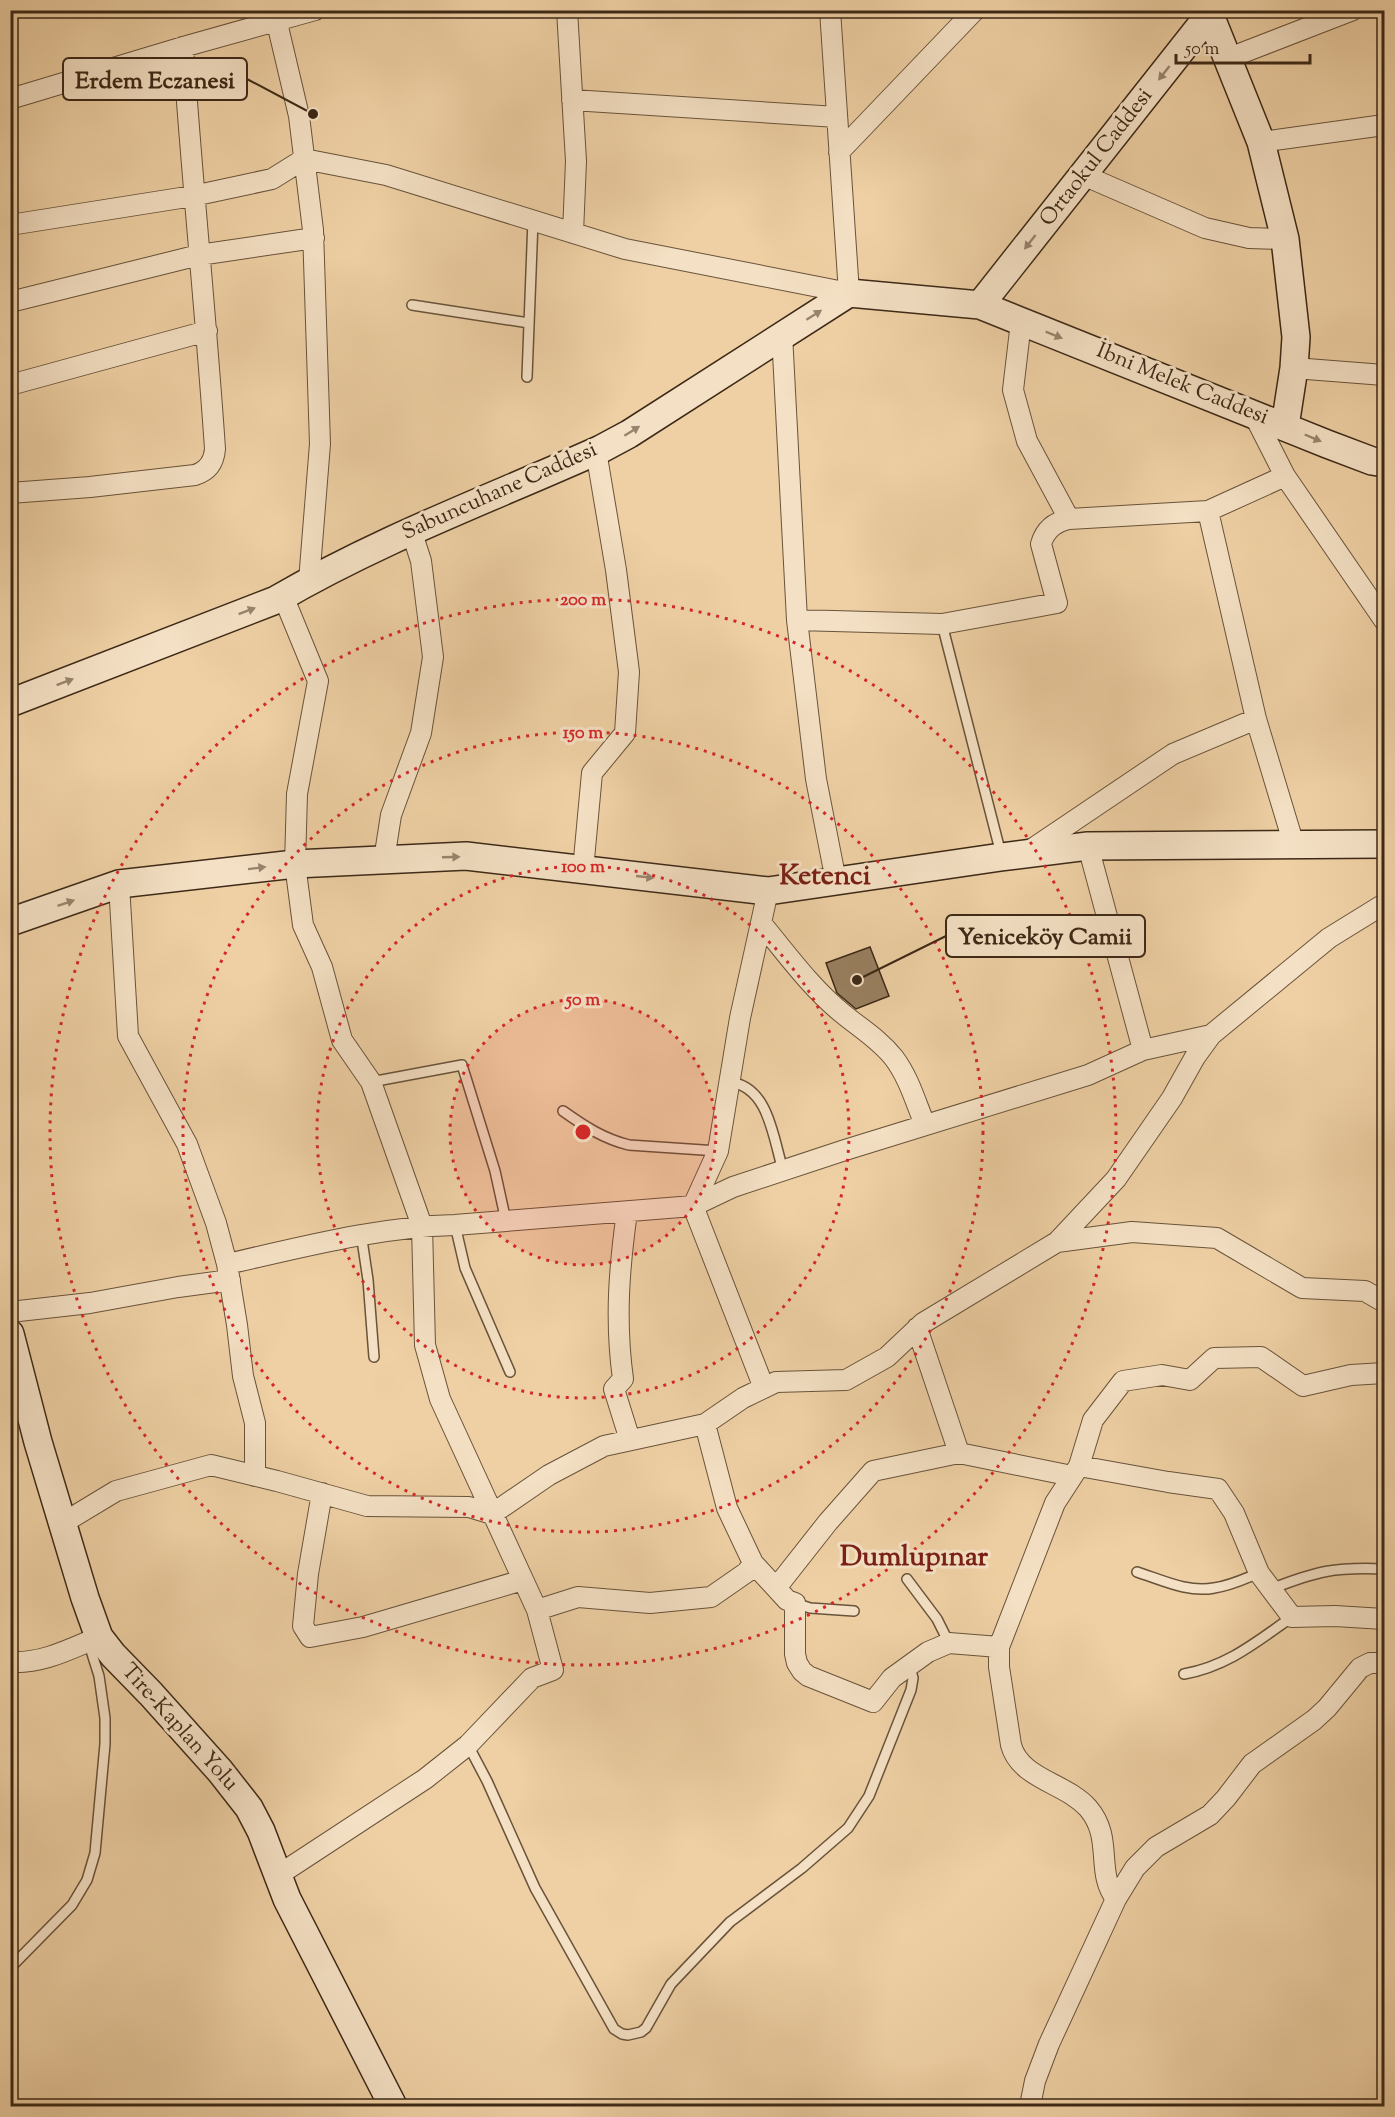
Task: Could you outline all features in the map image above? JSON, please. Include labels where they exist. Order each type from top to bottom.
[{"type":"street","points":[[10,99],[183,47],[275,16],[315,10]]},
{"type":"street","points":[[567,10],[576,161],[573,233]]},
{"type":"street","points":[[830,10],[849,293]]},
{"type":"street","points":[[839,152],[975,10]]},
{"type":"street","points":[[1228,58],[1353,10]]},
{"type":"street","points":[[1210,12],[1261,142],[1286,239],[1296,337],[1294,368],[1284,426]]},
{"type":"street","name":"Ortaokul Caddesi","points":[[980,305],[1210,12]]},
{"type":"street","points":[[275,16],[299,116],[314,238],[320,444],[309,581]]},
{"type":"street","points":[[10,493],[195,475],[206,470],[213,461],[215,449],[207,332],[193,196],[183,47]]},
{"type":"street","points":[[572,100],[837,117]]},
{"type":"street","points":[[1261,142],[1384,125]]},
{"type":"street","points":[[10,225],[193,196],[272,179],[304,159],[386,175],[625,249],[849,293],[980,305]]},
{"type":"street","points":[[1083,175],[1205,228],[1249,238],[1286,239]]},
{"type":"street","points":[[10,302],[199,255],[314,238]]},
{"type":"street","name":"Sabuncuhane Caddesi","points":[[10,703],[283,596],[411,530],[596,451],[629,434],[849,293]]},
{"type":"street","name":"İbni Melek Caddesi","points":[[980,305],[1372,461],[1384,463]]},
{"type":"street","points":[[1021,322],[1013,390],[1027,441],[1069,519]]},
{"type":"street","points":[[10,385],[207,332]]},
{"type":"street","points":[[782,334],[797,620],[816,779],[836,881]]},
{"type":"street","points":[[1294,368],[1384,375]]},
{"type":"street","points":[[1253,413],[1285,476],[1384,620]]},
{"type":"street","points":[[583,870],[592,773],[626,733],[629,672],[616,570],[596,451]]},
{"type":"street","points":[[797,620],[942,624],[1057,603],[1041,544],[1042,537],[1051,526],[1069,519],[1208,511],[1285,476]]},
{"type":"street","points":[[1208,511],[1256,719],[1294,844]]},
{"type":"street","points":[[384,860],[391,815],[421,734],[433,657],[420,561],[411,530]]},
{"type":"street","points":[[278,1875],[425,1779],[468,1745],[532,1678],[553,1670],[537,1610],[440,1399],[425,1345],[422,1226],[371,1082],[342,1040],[322,967],[303,925],[295,864],[297,794],[318,681],[283,596]]},
{"type":"street","points":[[1014,855],[1173,754],[1256,719]]},
{"type":"street","points":[[10,922],[119,884],[295,864],[466,856],[768,891],[1088,846],[1384,844]]},
{"type":"street","points":[[1088,846],[1143,1050]]},
{"type":"street","points":[[119,884],[128,1036],[187,1144],[216,1223],[228,1272],[243,1376],[255,1423],[255,1476]]},
{"type":"street","points":[[764,1388],[693,1206],[718,1151],[740,1018],[768,891]]},
{"type":"street","points":[[492,1514],[549,1475],[604,1446],[705,1424],[743,1398],[776,1382],[846,1380],[887,1357],[917,1328],[1057,1242],[1116,1179],[1172,1098],[1195,1057],[1211,1035],[1329,938],[1384,904]]},
{"type":"street","points":[[761,923],[811,982],[841,1013],[873,1036],[895,1060],[906,1078],[926,1125]]},
{"type":"street","points":[[10,1312],[90,1303],[178,1287],[361,1233],[422,1226],[693,1206],[733,1186],[1088,1075],[1143,1050],[1211,1035]]},
{"type":"street","points":[[627,1212],[617,1308],[618,1347],[623,1379],[614,1389],[630,1440]]},
{"type":"street","points":[[1057,1242],[1132,1232],[1217,1238],[1302,1288],[1365,1291],[1384,1302]]},
{"type":"street","points":[[917,1328],[959,1453]]},
{"type":"street","name":"Tire-Kaplan Yolu","points":[[10,1334],[18,1391],[63,1523],[93,1639],[151,1694],[235,1788],[261,1831],[287,1899],[393,2106]]},
{"type":"street","points":[[1116,1899],[1106,1883],[1102,1835],[1093,1815],[1079,1800],[1024,1766],[1016,1756],[1011,1745],[999,1647],[1055,1503],[1076,1471],[1093,1420],[1123,1381],[1162,1375],[1190,1380],[1214,1358],[1262,1357],[1303,1386],[1351,1375],[1384,1373]]},
{"type":"street","points":[[705,1424],[727,1508],[753,1563],[787,1600],[795,1603],[795,1654],[797,1663],[808,1676],[873,1702],[892,1678],[928,1652],[949,1643],[999,1647]]},
{"type":"street","points":[[776,1588],[828,1522],[873,1471],[959,1453],[1218,1489],[1234,1513],[1259,1573],[1292,1617],[1335,1616],[1384,1619]]},
{"type":"street","points":[[63,1523],[116,1491],[211,1466],[367,1506],[469,1507],[492,1514]]},
{"type":"street","points":[[322,1493],[308,1574],[303,1626],[310,1638],[363,1628],[523,1580]]},
{"type":"street","points":[[537,1610],[578,1597],[650,1603],[711,1597],[747,1572],[753,1563]]},
{"type":"street","points":[[10,1662],[39,1660],[93,1639]]},
{"type":"street","points":[[1030,2106],[1041,2062],[1116,1899],[1135,1868],[1156,1847],[1210,1815],[1252,1764],[1314,1720],[1360,1668],[1370,1663],[1384,1663]]},
{"type":"lane","points":[[527,377],[533,220]]},
{"type":"lane","points":[[412,305],[529,324]]},
{"type":"lane","points":[[942,624],[1014,855]]},
{"type":"lane","points":[[371,1082],[462,1065],[495,1171],[506,1221]]},
{"type":"lane","points":[[729,1082],[750,1089],[763,1105],[783,1170]]},
{"type":"lane","points":[[562,1111],[597,1134],[618,1143],[718,1151]]},
{"type":"lane","points":[[455,1225],[465,1268],[510,1372]]},
{"type":"lane","points":[[361,1233],[369,1290],[374,1357]]},
{"type":"lane","points":[[1271,1589],[1328,1569],[1384,1569]]},
{"type":"lane","points":[[1137,1572],[1188,1588],[1206,1589],[1225,1586],[1259,1573]]},
{"type":"lane","points":[[907,1579],[937,1618],[949,1643]]},
{"type":"lane","points":[[795,1603],[810,1608],[854,1611]]},
{"type":"lane","points":[[1184,1674],[1225,1662],[1292,1617]]},
{"type":"lane","points":[[10,1968],[72,1905],[87,1880],[95,1853],[105,1744],[105,1718],[93,1639]]},
{"type":"lane","points":[[468,1745],[487,1781],[534,1888],[614,2029],[622,2034],[634,2034],[649,2025],[660,1999],[671,1983],[730,1922],[838,1839],[857,1816],[869,1796],[911,1690],[913,1678],[909,1664]]},
{"type":"building","points":[[870,947],[889,996],[856,1009],[837,993],[826,963]]},
{"type":"place","name":"Erdem Eczanesi","points":[[313,114]]},
{"type":"place","name":"Yeniceköy Camii","points":[[857,980]]},
{"type":"district","name":"Ketenci","points":[[825,877]]},
{"type":"district","name":"Dumlupınar","points":[[914,1558]]}]
